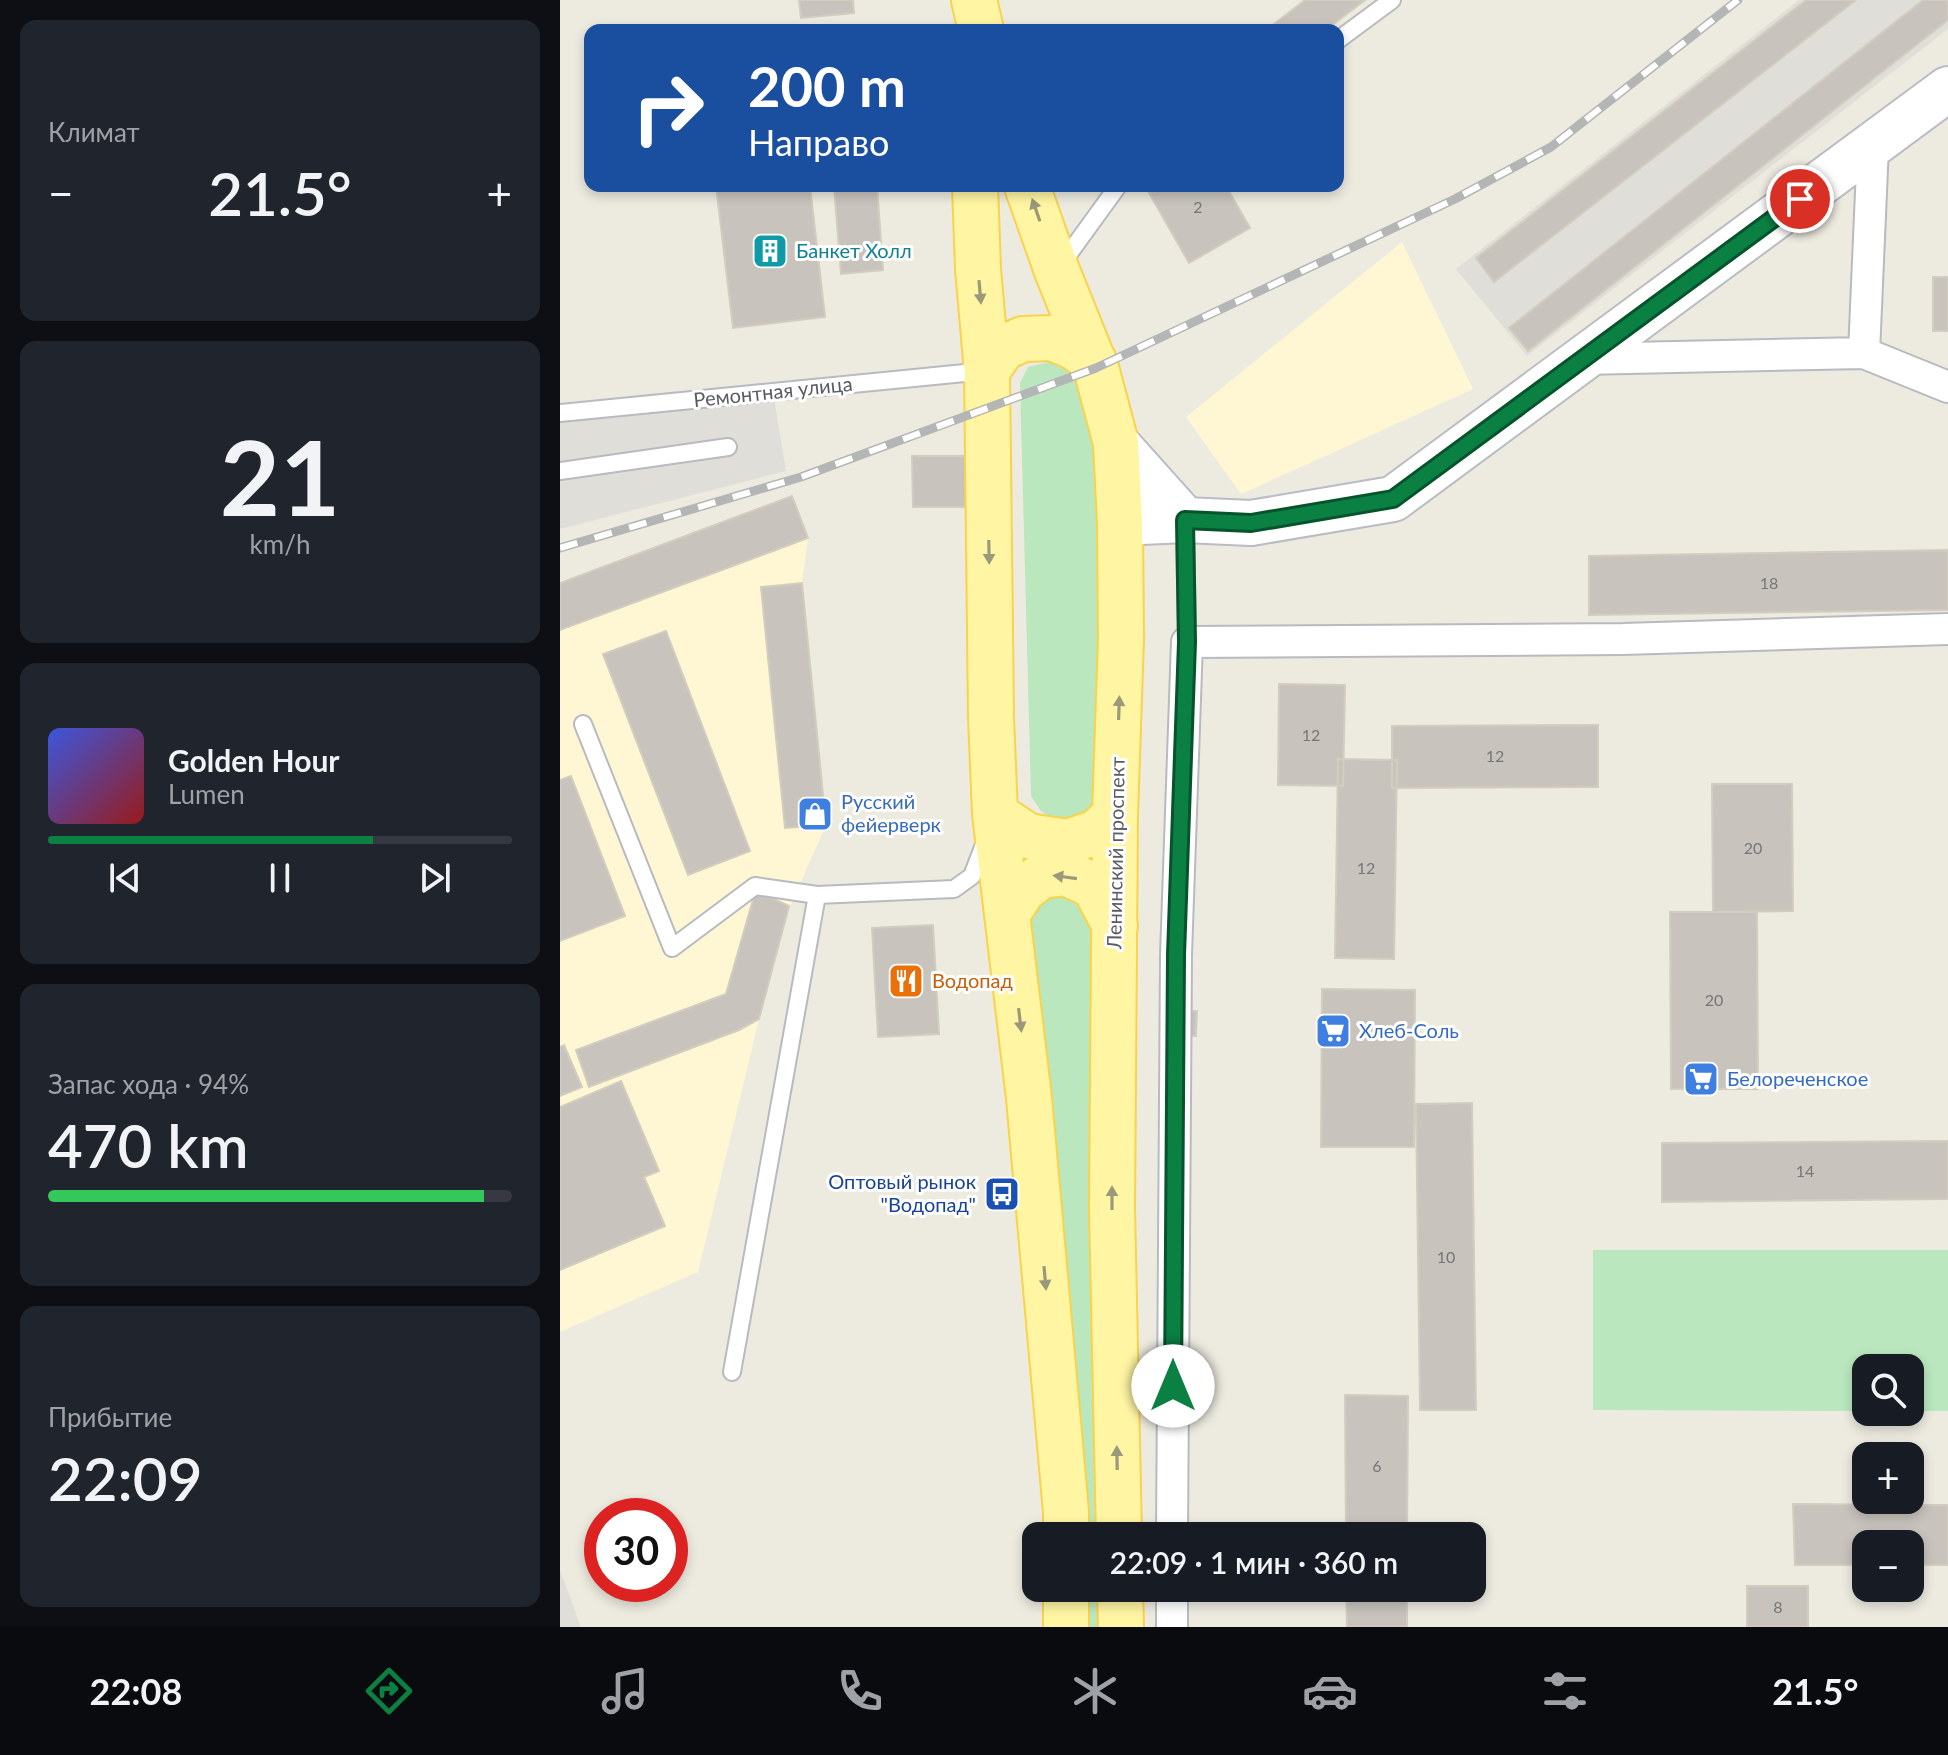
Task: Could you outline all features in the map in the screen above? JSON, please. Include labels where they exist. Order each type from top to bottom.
[{"type":"main road","points":[[970,24],[971,0]]},
{"type":"main road","points":[[971,0],[979,24]]},
{"type":"main road","points":[[975,192],[987,371],[995,814],[1029,1098],[1066,1522]]},
{"type":"main road","name":"Ленинский проспект","points":[[1029,192],[1094,361],[1116,443],[1121,639],[1115,815],[1112,1208],[1119,1522]]},
{"type":"main road","points":[[987,371],[1003,348],[1023,339],[1052,338],[1072,346],[1094,361]]},
{"type":"main road","points":[[995,814],[1028,836],[1067,842],[1097,832],[1115,815]]},
{"type":"main road","points":[[1007,915],[1022,891],[1041,876],[1066,873],[1094,886],[1115,926]]},
{"type":"main road","points":[[1066,1602],[1066,1627]]},
{"type":"main road","points":[[1120,1602],[1121,1627]]},
{"type":"street","points":[[1120,523],[1185,520],[1251,523],[1393,499],[1948,89]]},
{"type":"street","points":[[1864,353],[1873,146]]},
{"type":"street","points":[[1582,359],[1864,353],[1948,387]]},
{"type":"street","points":[[1116,443],[1185,520]]},
{"type":"street","points":[[1172,1522],[1176,955],[1187,642],[1623,639],[1948,629]]},
{"type":"street","points":[[1172,1602],[1172,1627]]},
{"type":"lane","points":[[1344,36],[1392,0]]},
{"type":"lane","points":[[1057,271],[1114,192]]},
{"type":"lane","name":"Ремонтная улица","points":[[560,413],[987,371]]},
{"type":"lane","points":[[560,471],[728,447]]},
{"type":"lane","points":[[1185,520],[1187,642]]},
{"type":"lane","points":[[583,724],[672,948],[755,886],[817,895],[954,889],[972,876],[995,814]]},
{"type":"lane","points":[[732,1372],[817,895]]},
{"type":"shaded area","points":[[1799,0],[1948,0],[1948,29],[1527,356],[1456,269]]},
{"type":"shaded area","points":[[1402,242],[1473,389],[1241,494],[1186,417]]},
{"type":"shaded area","points":[[773,392],[786,471],[560,529],[560,417]]},
{"type":"shaded area","points":[[792,496],[808,538],[802,583],[826,825],[787,913],[698,1272],[560,1332],[560,583]]},
{"type":"shaded area","points":[[560,1570],[581,1627],[560,1627]]},
{"type":"green space","points":[[1061,359],[1076,365],[1101,421],[1108,815],[1059,823],[1041,811],[1031,796],[1020,383],[1028,367]]},
{"type":"green space","points":[[1072,889],[1100,923],[1111,1522],[1065,1522],[1020,911],[1035,895]]},
{"type":"green space","points":[[1593,1250],[1948,1250],[1948,1411],[1924,1411],[1924,1354],[1852,1354],[1852,1411],[1593,1410]]},
{"type":"green space","points":[[1066,1602],[1112,1602],[1113,1627],[1066,1627]]},
{"type":"building","points":[[799,0],[853,0],[854,13],[801,18]]},
{"type":"building","points":[[1305,0],[1365,0],[1334,24],[1274,24]]},
{"type":"building","points":[[1806,0],[1856,0],[1494,282],[1476,258]]},
{"type":"building","points":[[1923,0],[1948,0],[1948,20],[1528,351],[1509,328]]},
{"type":"building","name":"Банкет Холл","points":[[717,192],[811,192],[825,317],[733,328]]},
{"type":"building","points":[[834,192],[877,192],[883,270],[841,274]]},
{"type":"building","points":[[1148,192],[1229,192],[1250,228],[1189,263]]},
{"type":"building","points":[[1933,277],[1948,277],[1948,331],[1933,331]]},
{"type":"building","points":[[912,456],[970,456],[970,507],[913,507]]},
{"type":"building","points":[[792,496],[808,538],[560,630],[560,583]]},
{"type":"building","points":[[1948,550],[1948,610],[1589,615],[1589,556]]},
{"type":"building","points":[[802,583],[826,825],[785,828],[761,587]]},
{"type":"building","points":[[666,631],[750,851],[688,875],[603,654]]},
{"type":"building","points":[[1279,684],[1345,685],[1343,786],[1278,785]]},
{"type":"building","points":[[1598,725],[1598,787],[1392,788],[1392,726]]},
{"type":"building","points":[[1338,759],[1397,760],[1394,959],[1335,958]]},
{"type":"building","points":[[571,776],[625,916],[560,941],[560,780]]},
{"type":"building","points":[[1712,784],[1792,784],[1793,911],[1713,912]]},
{"type":"building","points":[[759,892],[789,906],[759,1019],[739,1030],[589,1087],[576,1050],[726,994],[754,896]]},
{"type":"building","points":[[1670,912],[1757,912],[1758,1089],[1671,1089]]},
{"type":"building","name":"Водопад","points":[[933,925],[939,1034],[878,1037],[872,928]]},
{"type":"building","points":[[1322,989],[1415,990],[1414,1147],[1321,1147]]},
{"type":"building","points":[[1179,1011],[1197,1011],[1196,1036],[1178,1036]]},
{"type":"building","points":[[564,1045],[582,1087],[560,1096],[560,1047]]},
{"type":"building","points":[[621,1081],[659,1171],[644,1177],[665,1226],[560,1270],[560,1107]]},
{"type":"building","points":[[1472,1103],[1476,1410],[1420,1410],[1416,1104]]},
{"type":"building","points":[[1948,1141],[1948,1199],[1662,1202],[1662,1143]]},
{"type":"building","points":[[1345,1395],[1408,1396],[1407,1522],[1346,1522]]},
{"type":"building","points":[[1793,1504],[1852,1504],[1852,1514],[1924,1514],[1924,1505],[1948,1505],[1948,1565],[1924,1565],[1924,1530],[1852,1530],[1852,1565],[1795,1565]]},
{"type":"building","points":[[1747,1586],[1808,1586],[1808,1627],[1747,1627]]},
{"type":"building","points":[[1346,1602],[1407,1602],[1407,1627],[1347,1627]]},
{"type":"railway","points":[[560,548],[801,477],[1096,368],[1455,199],[1551,147],[1738,0]]},
{"type":"place","name":"Банкет Холл","points":[[770,251]]},
{"type":"place","name":"Русский фейерверк","points":[[815,814]]},
{"type":"place","name":"Водопад","points":[[906,981]]},
{"type":"place","name":"Хлеб-Соль","points":[[1333,1031]]},
{"type":"place","name":"Белореченское","points":[[1701,1079]]},
{"type":"place","name":"Оптовый рынок \"Водопад\"","points":[[1002,1194]]},
{"type":"route","points":[[1173,1386],[1176,955],[1187,642],[1185,520],[1251,523],[1393,499],[1800,199]]}]
